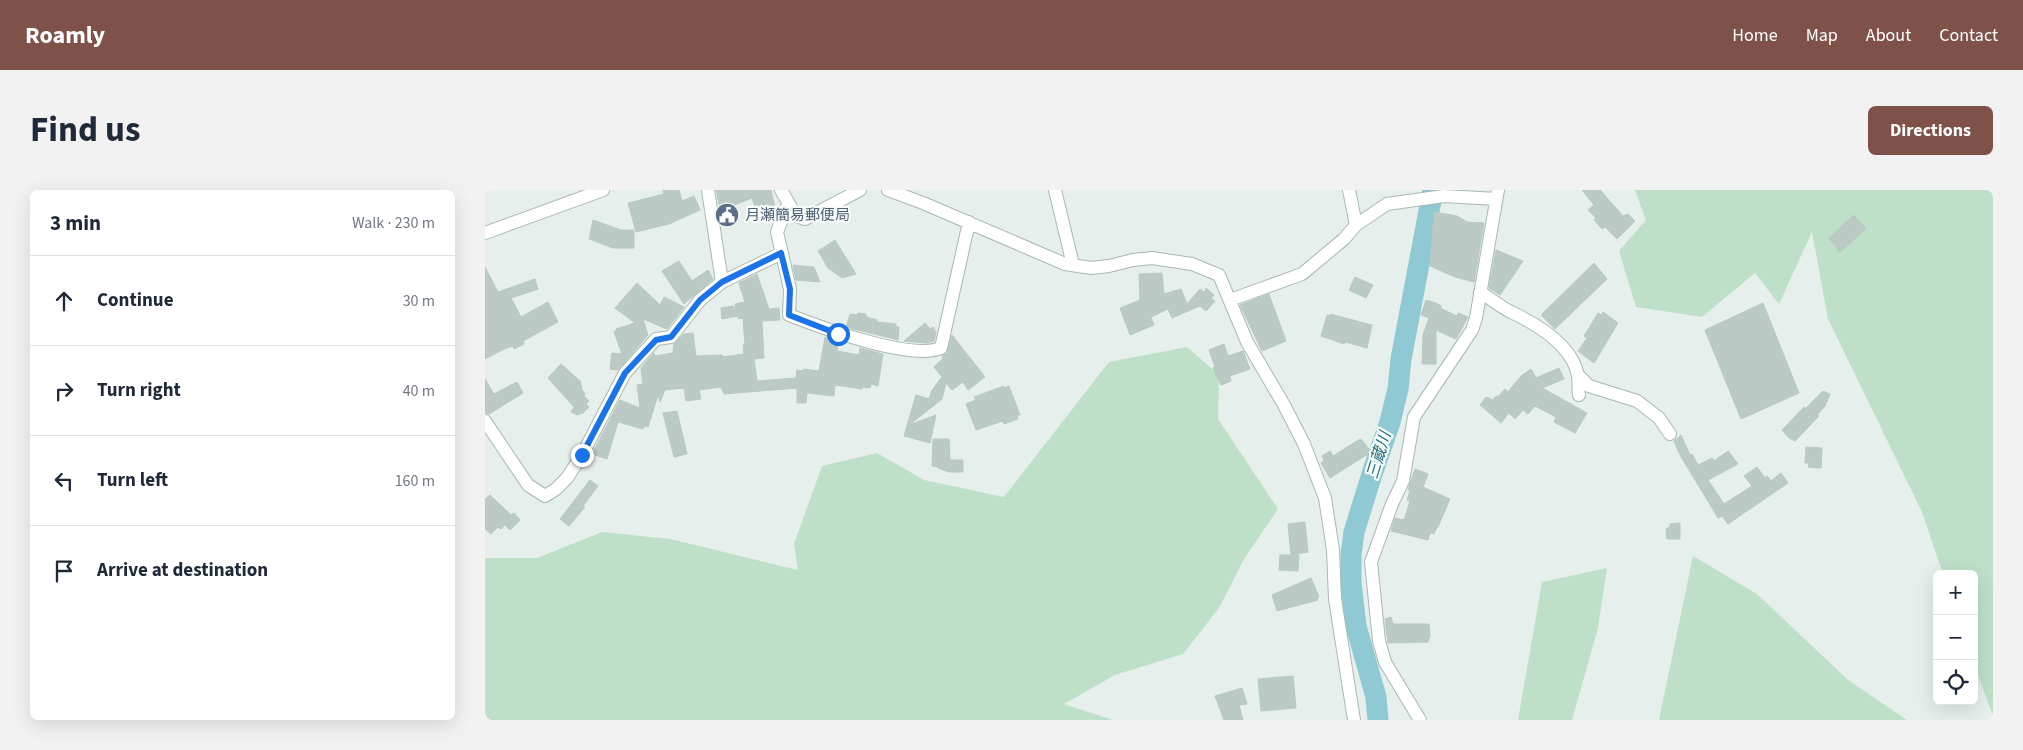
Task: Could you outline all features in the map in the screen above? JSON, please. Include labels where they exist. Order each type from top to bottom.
[{"type":"street","points":[[485,233],[603,190]]},
{"type":"street","points":[[708,190],[722,282]]},
{"type":"street","points":[[781,190],[787,204],[796,216],[805,219],[860,190]]},
{"type":"street","points":[[888,190],[969,222],[1065,264],[1091,268],[1152,258],[1192,264],[1219,274],[1247,342],[1284,405],[1304,444],[1325,498],[1333,550],[1335,599],[1354,720]]},
{"type":"street","points":[[1055,190],[1073,265]]},
{"type":"street","points":[[1349,190],[1356,225]]},
{"type":"street","points":[[1229,300],[1302,274],[1344,239],[1356,225],[1387,204],[1444,196],[1497,194],[1476,318],[1472,330],[1414,418],[1403,481],[1392,504],[1371,562],[1379,641],[1385,662],[1421,720]]},
{"type":"street","points":[[787,204],[777,232],[790,289],[789,315],[838,334],[915,351],[932,352],[941,348],[969,222]]},
{"type":"street","points":[[485,421],[529,485],[545,496],[556,489],[567,478],[582,455],[625,373],[656,340],[671,337],[700,300],[722,282],[781,253]]},
{"type":"street","points":[[1480,292],[1553,336],[1571,358],[1578,375],[1579,395]]},
{"type":"street","points":[[1578,375],[1589,386],[1637,400],[1659,418],[1670,434]]},
{"type":"green space","points":[[1635,190],[1993,190],[1993,716],[1978,675],[1978,570],[1942,570],[1922,512],[1828,319],[1812,232],[1779,304],[1755,273],[1702,317],[1636,307],[1619,251],[1646,220]]},
{"type":"green space","points":[[1187,347],[1219,375],[1218,419],[1278,509],[1244,559],[1219,608],[1183,654],[1115,675],[1064,704],[1113,720],[485,720],[485,558],[537,558],[602,532],[670,539],[798,570],[794,544],[822,466],[877,453],[924,480],[1004,497],[1109,362]]},
{"type":"green space","points":[[1693,556],[1757,594],[1848,680],[1907,720],[1659,720]]},
{"type":"green space","points":[[1607,568],[1598,628],[1572,720],[1518,720],[1542,582]]},
{"type":"building","points":[[663,190],[679,190],[682,201],[694,196],[700,210],[669,224],[636,232],[628,203],[664,194]]},
{"type":"building","points":[[716,190],[771,190],[775,208],[757,213],[752,198],[732,206],[736,219],[723,222]]},
{"type":"building","points":[[1582,190],[1600,190],[1623,216],[1628,214],[1635,221],[1617,239],[1605,227],[1602,229],[1594,220],[1596,218],[1588,210],[1594,205]]},
{"type":"building","points":[[1434,212],[1457,216],[1467,222],[1484,223],[1474,282],[1455,277],[1430,266]]},
{"type":"building","points":[[1854,215],[1866,229],[1840,252],[1829,238]]},
{"type":"building","points":[[593,220],[621,230],[634,230],[634,248],[613,248],[589,239]]},
{"type":"building","points":[[835,240],[856,274],[842,278],[828,268],[818,251]]},
{"type":"building","points":[[1496,250],[1523,261],[1500,295],[1489,288]]},
{"type":"building","points":[[679,261],[692,281],[708,270],[713,279],[684,304],[662,271]]},
{"type":"building","points":[[1594,263],[1607,279],[1555,329],[1541,315]]},
{"type":"building","points":[[793,265],[814,267],[820,282],[796,280]]},
{"type":"building","points":[[485,267],[498,292],[535,279],[538,289],[511,298],[521,317],[548,302],[558,322],[523,341],[524,344],[514,349],[513,346],[502,350],[485,359]]},
{"type":"building","points":[[1162,273],[1164,294],[1181,289],[1187,304],[1200,289],[1204,292],[1206,288],[1214,295],[1211,298],[1215,301],[1206,311],[1200,306],[1172,318],[1168,309],[1151,317],[1154,325],[1130,335],[1120,308],[1140,300],[1139,274]]},
{"type":"building","points":[[757,274],[769,309],[779,308],[780,320],[762,321],[764,358],[754,359],[757,381],[796,378],[797,370],[803,371],[803,369],[819,371],[825,337],[839,341],[837,351],[859,355],[860,348],[883,354],[878,386],[871,384],[870,388],[863,387],[862,389],[835,385],[834,396],[807,393],[806,403],[797,403],[797,388],[724,394],[721,387],[699,390],[701,399],[686,401],[684,388],[665,390],[660,402],[658,395],[648,427],[645,426],[643,429],[618,422],[607,459],[592,454],[620,400],[640,408],[637,385],[643,384],[641,368],[654,353],[655,356],[673,353],[674,344],[684,334],[693,333],[696,356],[722,355],[722,357],[744,354],[743,318],[738,319],[738,316],[722,319],[721,308],[733,306],[736,310],[735,304],[745,302],[739,283]]},
{"type":"building","points":[[1355,277],[1373,285],[1366,298],[1349,290]]},
{"type":"building","points":[[637,283],[660,305],[664,297],[684,307],[667,329],[643,319],[648,335],[618,370],[610,369],[612,353],[622,354],[614,332],[616,329],[635,323],[615,308]]},
{"type":"building","points":[[1269,294],[1286,341],[1262,351],[1240,305]]},
{"type":"building","points":[[1426,300],[1436,303],[1441,306],[1440,308],[1457,316],[1458,313],[1468,317],[1456,339],[1436,330],[1436,364],[1422,364],[1423,335],[1429,318],[1421,315]]},
{"type":"building","points":[[1763,303],[1799,393],[1741,419],[1705,330]]},
{"type":"building","points":[[1603,312],[1618,323],[1594,363],[1578,351],[1587,338],[1584,336],[1598,313],[1601,315]]},
{"type":"building","points":[[858,313],[866,314],[866,317],[877,320],[877,322],[896,324],[896,327],[899,327],[898,340],[846,327],[850,314],[857,315]]},
{"type":"building","points":[[1330,314],[1372,325],[1367,348],[1345,342],[1344,344],[1321,336],[1327,315],[1330,316]]},
{"type":"building","points":[[925,323],[930,329],[933,327],[936,332],[934,341],[926,343],[904,341]]},
{"type":"building","points":[[952,335],[985,377],[968,390],[963,382],[952,390],[946,383],[942,399],[909,425],[936,415],[930,443],[904,436],[916,395],[929,399],[932,390],[942,377],[934,367],[943,358],[942,356],[947,353]]},
{"type":"building","points":[[1224,344],[1228,356],[1243,351],[1250,369],[1230,376],[1231,381],[1221,385],[1213,368],[1215,367],[1209,350]]},
{"type":"building","points":[[561,364],[581,382],[584,396],[589,401],[586,404],[589,407],[582,414],[578,415],[571,412],[574,407],[548,378]]},
{"type":"building","points":[[1559,368],[1564,379],[1542,388],[1587,413],[1575,433],[1554,422],[1556,417],[1535,406],[1528,414],[1523,410],[1515,419],[1509,413],[1501,423],[1480,405],[1486,397],[1493,400],[1505,389],[1508,392],[1521,376],[1531,369],[1536,378]]},
{"type":"building","points":[[485,379],[494,394],[517,382],[523,393],[489,414],[485,413]]},
{"type":"building","points":[[1004,386],[1004,388],[1009,386],[1020,415],[1017,415],[1018,419],[1004,424],[1003,421],[976,430],[966,404],[976,400],[974,397]]},
{"type":"building","points":[[1823,391],[1830,394],[1825,406],[1817,415],[1819,416],[1795,441],[1789,438],[1782,430],[1804,407],[1805,409]]},
{"type":"building","points":[[677,411],[687,454],[674,457],[663,413]]},
{"type":"building","points":[[1681,435],[1690,455],[1692,454],[1698,465],[1712,458],[1714,461],[1728,451],[1738,464],[1708,480],[1724,504],[1752,486],[1744,476],[1757,467],[1765,478],[1767,476],[1771,481],[1781,473],[1788,483],[1728,524],[1722,516],[1718,518],[1680,455],[1674,441]]},
{"type":"building","points":[[933,439],[949,439],[950,460],[963,460],[963,472],[949,472],[932,466]]},
{"type":"building","points":[[1360,439],[1371,452],[1330,478],[1321,463],[1324,460],[1322,456],[1330,451],[1333,456]]},
{"type":"building","points":[[1806,447],[1822,448],[1821,468],[1808,467],[1809,463],[1805,463]]},
{"type":"building","points":[[1415,469],[1428,474],[1423,487],[1450,499],[1438,527],[1434,534],[1430,533],[1428,540],[1391,531],[1395,518],[1404,520],[1410,501],[1407,500],[1410,491],[1408,490]]},
{"type":"building","points":[[590,480],[598,486],[583,506],[585,507],[569,526],[560,519]]},
{"type":"building","points":[[490,495],[511,515],[514,513],[520,520],[510,530],[505,525],[501,529],[498,527],[491,534],[485,529],[485,499]]},
{"type":"building","points":[[1305,522],[1308,552],[1291,555],[1288,524]]},
{"type":"building","points":[[1680,523],[1680,539],[1667,539],[1666,529],[1670,527],[1670,524]]},
{"type":"building","points":[[1280,555],[1299,555],[1298,571],[1279,570]]},
{"type":"building","points":[[1311,578],[1319,597],[1317,597],[1318,600],[1277,611],[1272,595]]},
{"type":"building","points":[[1391,617],[1393,624],[1429,624],[1430,635],[1428,642],[1388,643],[1385,619]]},
{"type":"building","points":[[1293,676],[1296,708],[1261,711],[1258,679]]},
{"type":"building","points":[[1242,688],[1247,704],[1239,705],[1243,720],[1224,720],[1215,696]]},
{"type":"waterway","name":"三蔵川","points":[[1378,720],[1376,697],[1356,626],[1351,583],[1351,554],[1354,532],[1390,422],[1398,389],[1401,359],[1433,190]]},
{"type":"place","name":"月瀬簡易郵便局","points":[[727,215]]},
{"type":"route","points":[[582,455],[609,400],[625,373],[656,340],[671,337],[700,300],[722,282],[781,253],[790,289],[789,315],[838,334]]}]
